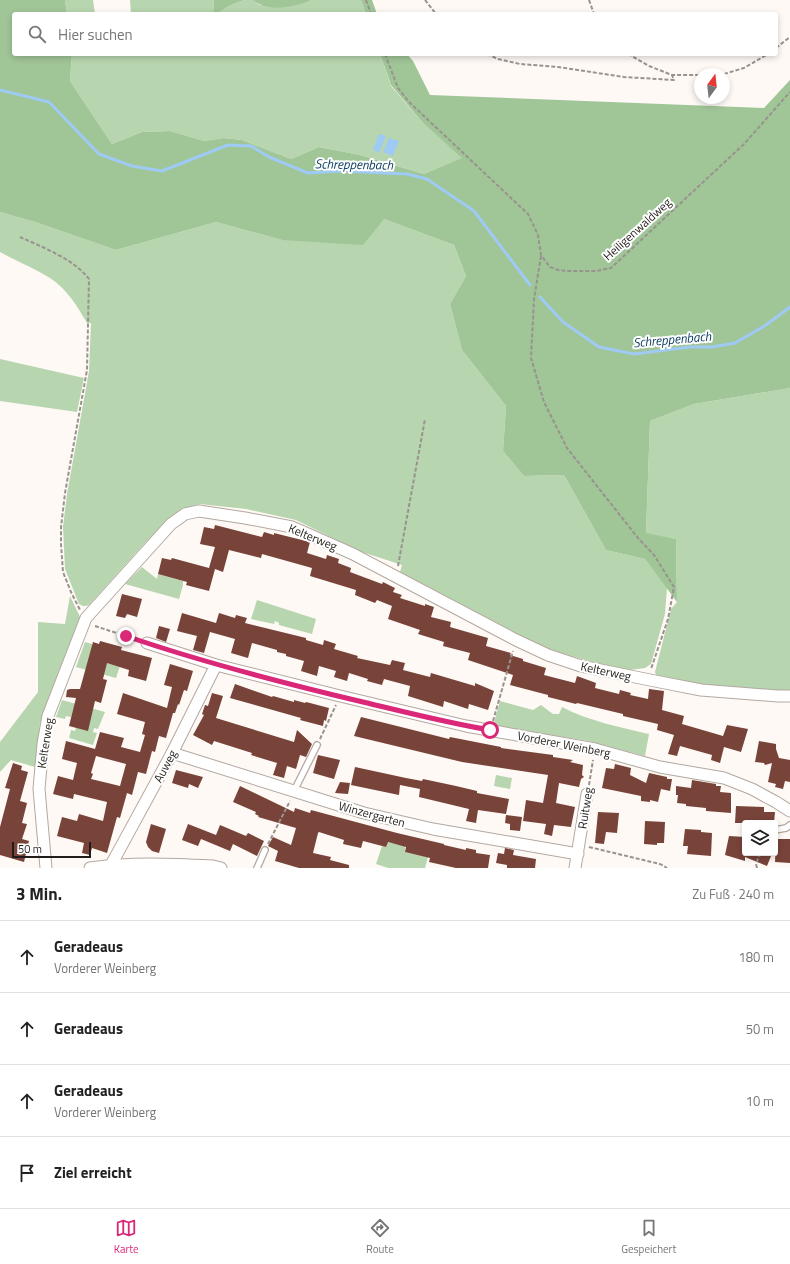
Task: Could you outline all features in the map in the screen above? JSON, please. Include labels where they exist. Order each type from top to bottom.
[{"type":"street","name":"Kelterweg","points":[[46,868],[39,789],[43,744],[48,716],[86,618],[172,524],[185,514],[199,511],[292,527],[354,554],[516,640],[548,655],[581,666],[701,690],[790,696]]},
{"type":"street","name":"Vorderer Weinberg","points":[[147,643],[216,665],[466,726],[595,748],[660,767],[724,778],[752,789],[790,811]]},
{"type":"street","name":"Auweg","points":[[111,865],[172,753],[216,665]]},
{"type":"street","name":"Winzergarten","points":[[172,753],[364,813],[503,843],[578,854]]},
{"type":"street","name":"Ruitweg","points":[[575,868],[587,794]]},
{"type":"street","points":[[90,868],[111,865],[163,864],[213,866],[221,868]]},
{"type":"lane","points":[[294,792],[317,745]]},
{"type":"lane","points":[[778,829],[786,828],[790,825]]},
{"type":"lane","points":[[257,868],[265,850]]},
{"type":"path","points":[[366,0],[370,12]]},
{"type":"path","points":[[425,0],[434,12]]},
{"type":"path","points":[[589,0],[593,12]]},
{"type":"path","points":[[778,46],[790,37]]},
{"type":"path","points":[[386,56],[398,88],[409,102],[528,214],[538,235],[541,255],[534,299],[531,358],[544,402],[567,448],[638,538],[654,555],[674,587],[668,619],[646,680]]},
{"type":"path","points":[[491,56],[520,64],[558,67],[624,77],[674,80],[672,75]]},
{"type":"path","points":[[632,56],[649,66],[672,75],[694,75]]},
{"type":"path","points":[[730,72],[744,68],[765,56]]},
{"type":"path","name":"Heiligenwaldweg","points":[[541,255],[550,267],[558,270],[596,270],[611,268],[744,144],[790,92]]},
{"type":"path","points":[[20,237],[61,257],[77,267],[90,279],[87,370],[65,493],[61,533],[63,572],[79,609],[92,625],[147,643]]},
{"type":"path","points":[[396,577],[425,419]]},
{"type":"path","points":[[493,719],[511,657]]},
{"type":"path","points":[[317,745],[340,696]]},
{"type":"path","name":"Ruitweg","points":[[587,794],[595,748]]},
{"type":"path","points":[[265,850],[294,792]]},
{"type":"path","points":[[578,854],[588,847],[660,864],[667,868]]},
{"type":"path","points":[[757,868],[756,864],[759,856]]},
{"type":"green space","points":[[0,0],[65,0],[67,12],[12,12],[12,56],[72,56],[70,81],[112,144],[142,132],[170,131],[204,141],[224,138],[242,140],[291,159],[319,147],[360,155],[424,174],[462,158],[423,123],[391,85],[381,56],[409,56],[413,61],[430,95],[764,108],[790,80],[790,388],[694,404],[650,421],[646,533],[676,539],[677,602],[645,559],[606,550],[564,475],[524,476],[503,451],[506,406],[462,350],[450,304],[466,276],[454,245],[384,219],[363,245],[282,240],[216,222],[116,250],[35,222],[0,212]]},
{"type":"green space","points":[[65,0],[93,0],[95,12],[67,12]]},
{"type":"green space","points":[[130,0],[214,0],[213,12],[131,12]]},
{"type":"green space","points":[[214,0],[244,0],[219,12],[213,12]]},
{"type":"green space","points":[[244,0],[253,0],[260,5],[300,4],[312,0],[361,0],[365,12],[219,12]]},
{"type":"green space","points":[[253,0],[312,0],[290,7],[274,8],[259,4]]},
{"type":"green space","points":[[361,0],[372,0],[376,12],[365,12]]},
{"type":"green space","points":[[72,56],[381,56],[391,86],[423,123],[463,158],[424,174],[360,155],[319,147],[291,159],[242,140],[224,138],[204,141],[170,131],[142,132],[112,144],[70,81]]},
{"type":"green space","points":[[0,212],[35,222],[116,250],[216,222],[282,240],[384,219],[454,245],[466,276],[450,304],[462,350],[506,406],[503,451],[524,476],[564,475],[606,550],[645,559],[667,588],[665,614],[651,664],[645,668],[623,671],[551,650],[515,635],[405,575],[400,572],[402,565],[359,551],[296,520],[246,509],[200,504],[171,517],[143,545],[89,605],[84,606],[79,604],[65,569],[63,527],[67,494],[89,371],[91,323],[87,323],[71,298],[56,282],[0,252]]},
{"type":"green space","points":[[0,359],[84,378],[77,412],[0,401]]},
{"type":"green space","points":[[790,388],[790,694],[710,687],[657,677],[655,672],[671,609],[677,602],[676,539],[646,534],[650,421],[694,404]]},
{"type":"green space","points":[[142,567],[157,579],[158,574],[183,581],[179,599],[125,584]]},
{"type":"green space","points":[[70,596],[81,619],[40,723],[35,767],[11,760],[0,772],[0,742],[38,692],[38,622],[65,624]]},
{"type":"green space","points":[[257,600],[316,619],[312,634],[279,625],[279,623],[275,621],[274,624],[251,619]]},
{"type":"green space","points":[[85,642],[92,644],[98,662],[107,664],[112,644],[120,666],[116,678],[76,667]]},
{"type":"green space","points":[[62,700],[105,712],[98,729],[94,728],[93,732],[97,733],[93,745],[69,738],[71,730],[75,731],[76,728],[74,707],[71,717],[66,716],[65,719],[56,717]]},
{"type":"green space","points":[[500,701],[533,710],[541,705],[553,714],[559,714],[562,707],[593,720],[649,734],[645,756],[589,741],[493,726]]},
{"type":"green space","points":[[496,775],[512,778],[510,789],[494,786]]},
{"type":"green space","points":[[387,842],[405,846],[405,852],[428,857],[425,868],[388,868],[376,864],[382,846],[386,847]]},
{"type":"water","points":[[379,134],[386,136],[379,153],[373,150]]},
{"type":"water","points":[[389,138],[399,141],[393,156],[383,152]]},
{"type":"building","points":[[215,525],[262,537],[264,532],[274,535],[274,533],[310,542],[307,553],[326,559],[327,555],[339,559],[338,563],[351,568],[350,572],[382,584],[383,582],[395,588],[393,592],[402,595],[400,598],[425,606],[425,604],[434,607],[431,617],[451,622],[450,627],[488,638],[486,646],[511,653],[510,655],[523,659],[523,661],[546,668],[544,675],[575,683],[577,676],[596,683],[595,688],[619,694],[620,690],[631,693],[630,695],[648,699],[649,689],[664,691],[662,710],[684,716],[682,724],[723,736],[727,725],[748,729],[741,752],[724,747],[720,763],[711,760],[712,755],[680,746],[677,756],[668,754],[674,735],[657,730],[658,724],[623,716],[623,714],[548,697],[548,695],[510,685],[513,675],[468,660],[470,653],[443,646],[444,642],[418,634],[420,630],[388,619],[392,606],[377,600],[375,603],[355,595],[356,590],[310,576],[312,568],[262,554],[261,558],[229,550],[223,572],[215,569],[209,591],[186,585],[187,582],[158,574],[162,558],[171,560],[172,558],[209,568],[215,547],[200,544],[204,527],[214,529]]},
{"type":"building","points":[[122,594],[142,599],[137,617],[127,614],[125,618],[116,616]]},
{"type":"building","points":[[182,613],[216,623],[219,613],[235,618],[236,615],[247,618],[245,623],[306,638],[306,640],[323,645],[324,640],[336,644],[334,649],[358,656],[357,658],[390,665],[392,660],[405,663],[403,670],[430,677],[431,673],[475,686],[475,683],[494,691],[488,710],[469,704],[468,709],[444,701],[443,707],[408,696],[410,686],[384,679],[382,685],[367,681],[368,679],[349,673],[347,681],[334,677],[336,671],[319,666],[317,676],[301,671],[304,661],[286,656],[286,654],[277,652],[277,650],[252,643],[248,658],[231,653],[235,639],[210,632],[204,653],[193,650],[197,636],[177,631]]},
{"type":"building","points":[[159,626],[170,629],[166,642],[156,638]]},
{"type":"building","points":[[100,641],[122,647],[121,650],[152,658],[146,681],[128,676],[129,670],[107,663],[103,679],[107,680],[101,703],[95,701],[88,731],[69,726],[76,698],[66,697],[67,690],[80,689],[93,642],[99,644]]},
{"type":"building","points":[[170,664],[193,671],[187,691],[184,690],[179,705],[178,704],[175,713],[173,713],[166,738],[159,736],[155,752],[152,751],[146,774],[138,772],[132,795],[127,793],[120,818],[117,817],[107,853],[92,848],[90,855],[82,853],[84,843],[57,836],[62,817],[77,821],[79,814],[103,821],[107,802],[74,794],[73,799],[53,794],[58,776],[73,780],[77,763],[62,759],[66,741],[95,749],[100,732],[124,738],[121,747],[140,752],[145,735],[142,734],[145,722],[117,714],[123,693],[167,708],[172,687],[164,685]],"holes":[[[96,756],[126,764],[120,786],[91,779],[93,774],[91,773]]]},
{"type":"building","points":[[235,684],[272,697],[294,702],[294,700],[306,702],[329,708],[326,721],[324,720],[323,726],[300,720],[301,718],[230,698]]},
{"type":"building","points":[[212,693],[223,696],[216,718],[294,742],[297,730],[312,744],[306,757],[300,755],[296,769],[287,766],[284,778],[273,775],[277,763],[214,741],[212,745],[193,735],[204,715],[202,714],[205,705],[208,706]]},
{"type":"building","points":[[361,717],[449,739],[450,737],[501,748],[553,755],[553,757],[573,760],[570,762],[583,765],[582,775],[584,777],[581,779],[579,787],[559,783],[556,803],[575,807],[571,827],[554,825],[552,836],[544,834],[546,824],[523,821],[526,800],[543,803],[548,775],[462,762],[354,736]]},
{"type":"building","points":[[759,741],[776,744],[779,758],[790,760],[790,782],[785,781],[783,789],[775,787],[776,784],[768,782],[772,763],[765,765],[764,763],[755,762]]},
{"type":"building","points":[[318,755],[340,760],[334,779],[313,773]]},
{"type":"building","points":[[13,763],[22,766],[21,770],[28,772],[20,801],[27,803],[22,823],[27,824],[22,839],[29,841],[24,862],[0,855],[0,827],[10,789],[5,788]]},
{"type":"building","points":[[615,764],[631,768],[630,775],[646,783],[649,773],[667,777],[667,779],[672,779],[670,791],[661,789],[658,802],[650,800],[650,802],[641,801],[641,796],[602,788],[606,768],[614,769]]},
{"type":"building","points":[[355,767],[422,781],[423,779],[477,791],[477,793],[509,799],[506,814],[478,810],[476,823],[466,821],[469,809],[419,797],[420,789],[400,785],[399,795],[351,785]]},
{"type":"building","points":[[176,770],[203,777],[198,788],[189,784],[188,788],[172,783]]},
{"type":"building","points":[[692,780],[716,784],[716,786],[721,786],[720,792],[731,793],[731,813],[706,811],[706,808],[686,806],[686,804],[677,803],[678,795],[676,795],[676,786],[691,788]]},
{"type":"building","points":[[340,782],[350,783],[348,794],[335,793]]},
{"type":"building","points":[[240,786],[294,812],[295,808],[310,813],[311,810],[444,845],[466,850],[466,848],[476,850],[476,853],[490,855],[488,868],[456,868],[429,862],[430,858],[405,852],[406,847],[388,842],[386,847],[363,841],[361,848],[343,844],[344,840],[319,832],[313,853],[331,857],[330,860],[349,865],[349,868],[299,868],[275,861],[278,851],[268,846],[273,837],[291,845],[296,828],[258,817],[259,816],[255,814],[256,812],[233,802]]},
{"type":"building","points":[[736,806],[764,807],[764,812],[775,812],[774,820],[742,820],[742,823],[735,823]]},
{"type":"building","points":[[598,812],[619,813],[617,833],[606,832],[604,844],[595,843]]},
{"type":"building","points":[[506,815],[522,817],[520,831],[510,830],[510,824],[505,823]]},
{"type":"building","points":[[645,821],[665,822],[664,843],[657,843],[657,845],[644,844]]},
{"type":"building","points":[[151,824],[166,829],[159,853],[152,851],[146,842]]},
{"type":"building","points":[[188,824],[216,835],[220,825],[246,836],[248,833],[264,841],[257,856],[233,844],[230,851],[201,839],[198,846],[182,840]]},
{"type":"building","points":[[685,829],[701,830],[701,832],[712,833],[711,856],[687,854],[688,846],[683,846]]},
{"type":"building","points":[[729,836],[742,837],[742,856],[771,856],[767,866],[745,857],[745,861],[725,855]]},
{"type":"building","points":[[778,839],[790,839],[790,863],[775,862],[775,856],[778,856]]},
{"type":"building","points":[[505,848],[514,850],[513,855],[536,859],[535,868],[507,868],[507,865],[496,863],[498,853],[504,854]]},
{"type":"waterway","name":"Schreppenbach","points":[[0,90],[49,102],[99,154],[132,166],[162,171],[228,145],[251,146],[269,157],[308,173],[341,171],[407,174],[427,179],[474,211],[530,285]]},
{"type":"waterway","name":"Schreppenbach","points":[[540,297],[563,322],[599,347],[634,354],[690,347],[712,347],[735,343],[766,325],[790,307]]},
{"type":"route","points":[[126,636],[216,665],[466,726],[490,730]]}]
